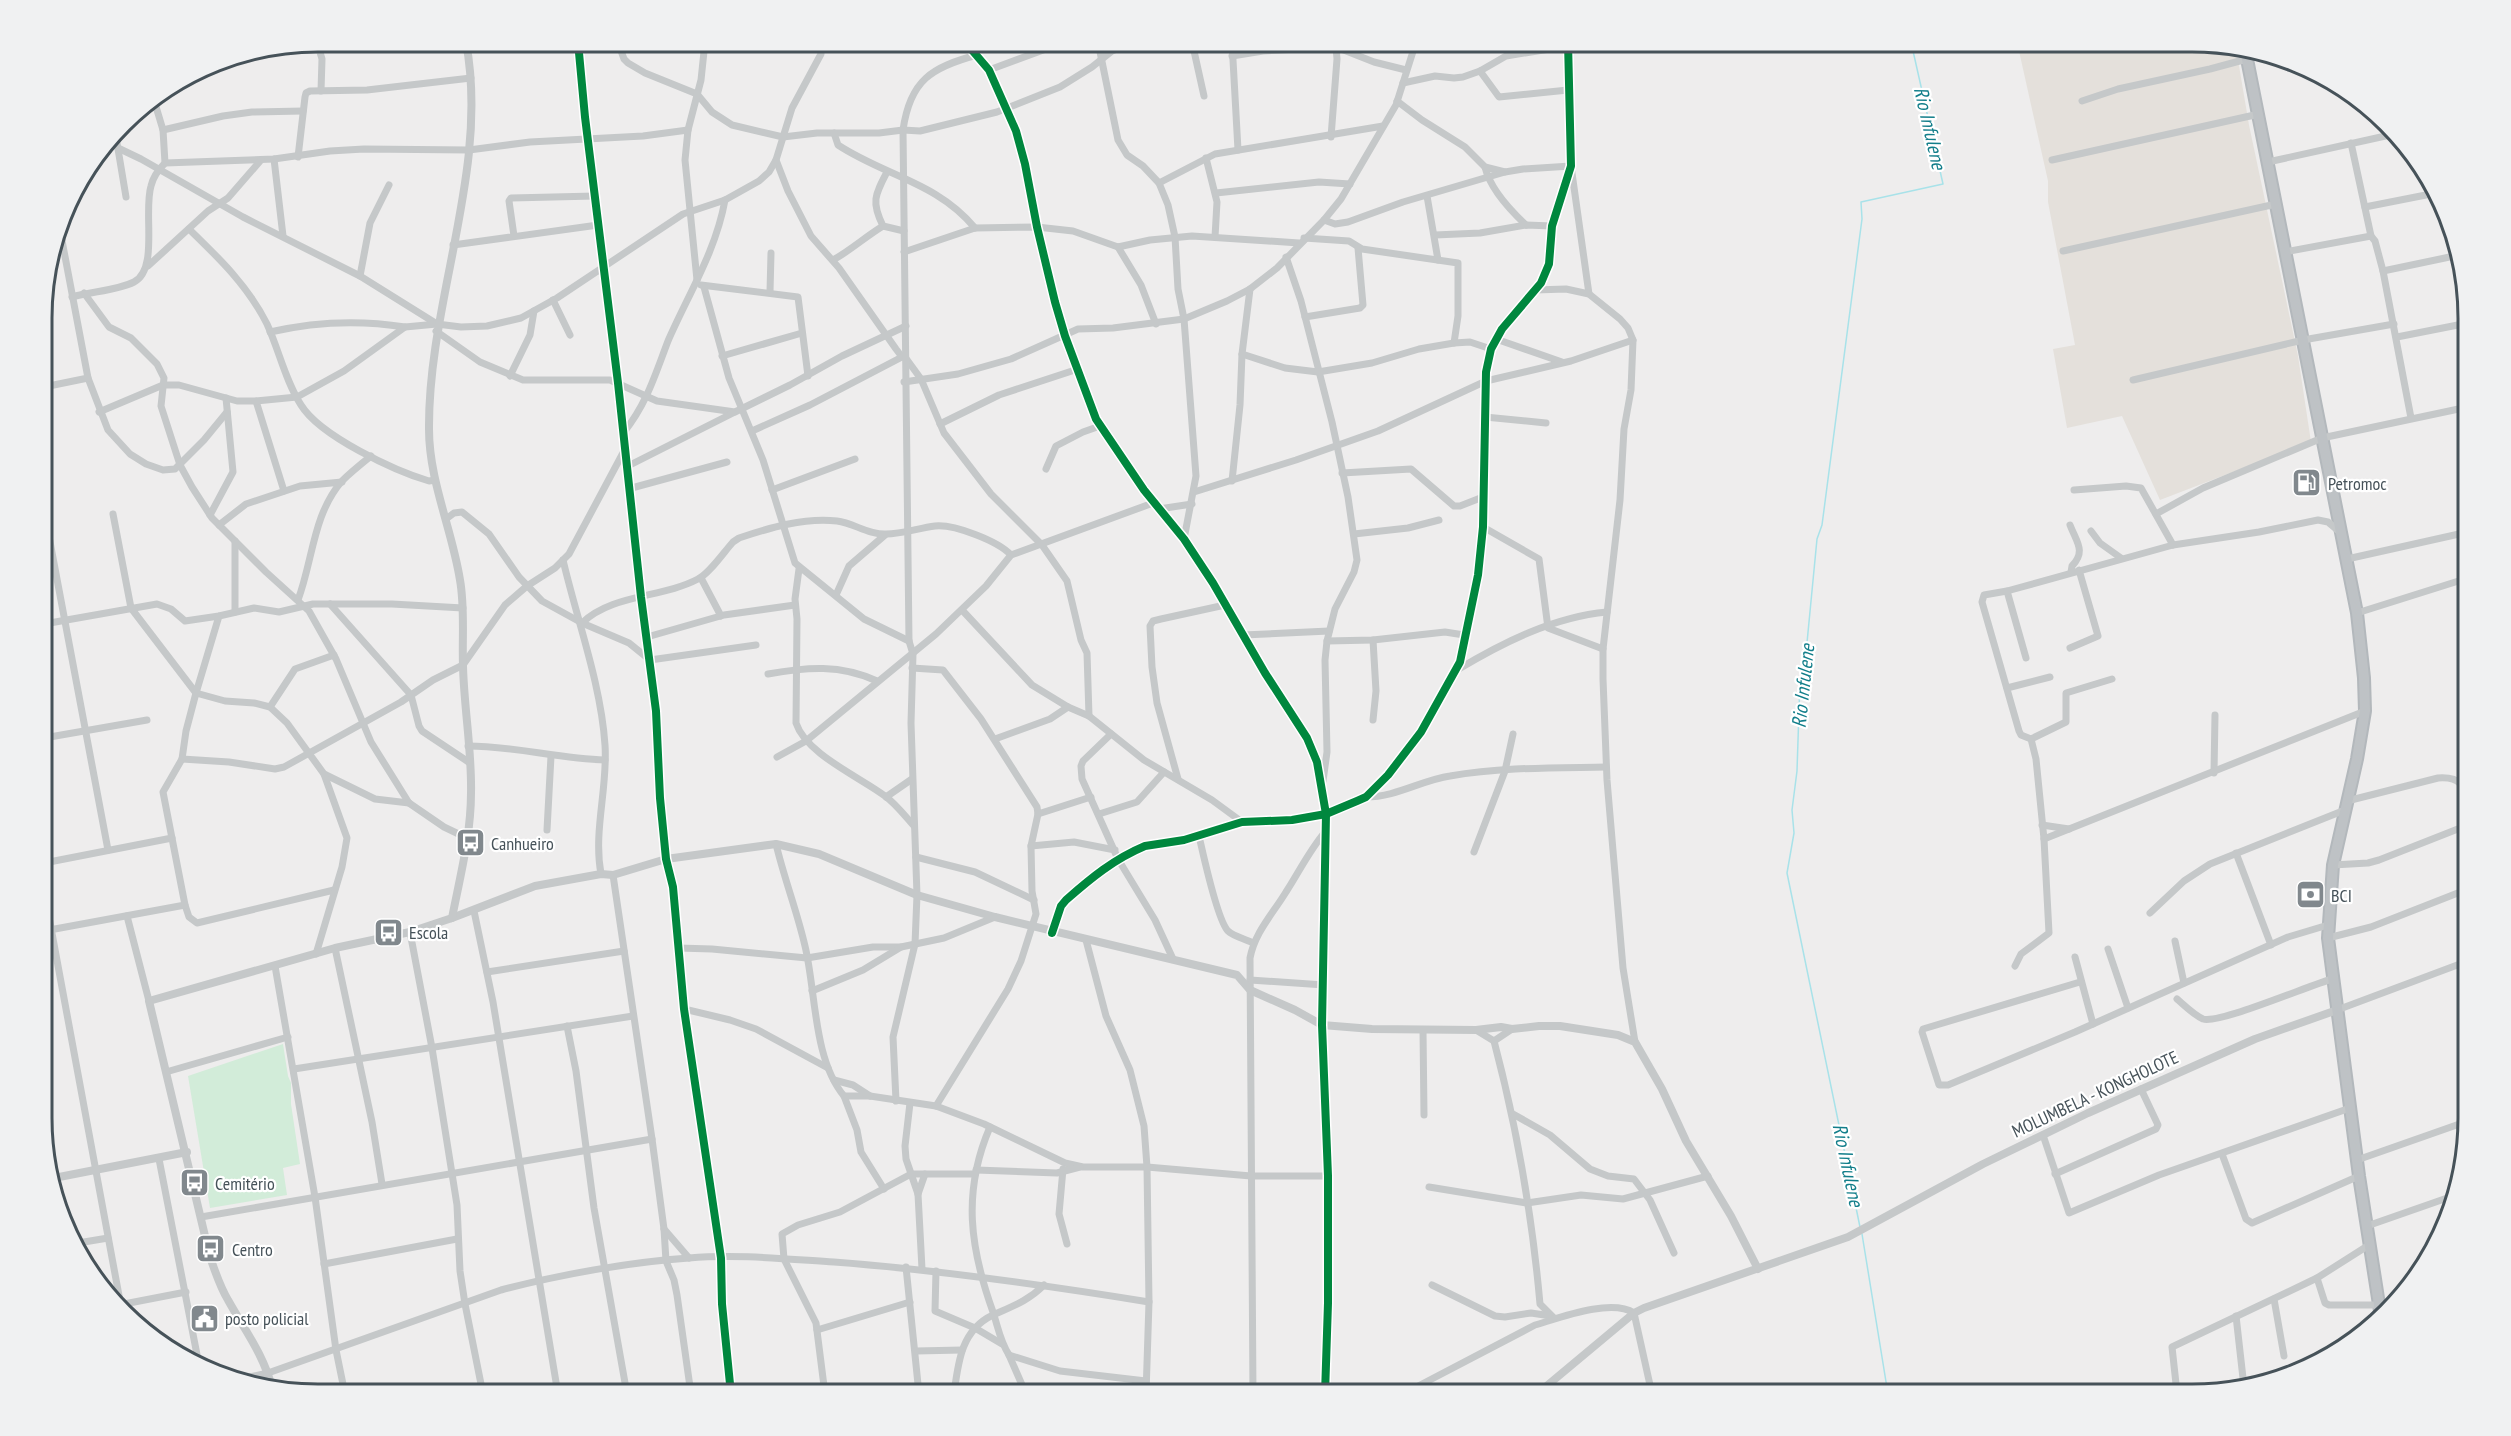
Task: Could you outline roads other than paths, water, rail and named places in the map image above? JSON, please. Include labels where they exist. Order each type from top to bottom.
[{"type":"highway","points":[[2247,59],[2347,559],[2357,613],[2364,678],[2365,711],[2333,865],[2328,938],[2379,1308]]},
{"type":"street","points":[[320,52],[322,59],[321,91]]},
{"type":"street","points":[[452,918],[467,838],[471,794],[463,665],[463,608],[456,557],[435,480],[429,430],[437,328],[469,150],[471,78],[467,52]]},
{"type":"street","points":[[579,52],[624,432],[628,489],[656,711],[666,859],[673,887],[684,1009],[721,1258],[722,1304],[730,1384]]},
{"type":"street","points":[[622,52],[628,63],[645,73],[697,94],[712,112],[732,125],[783,137],[920,131]]},
{"type":"street","points":[[696,282],[685,160],[688,130],[697,94],[703,52]]},
{"type":"street","points":[[270,332],[343,323],[437,328],[487,326],[521,318],[554,300],[689,211],[725,200],[759,181],[769,172],[776,160],[792,108],[821,52]]},
{"type":"street","points":[[974,52],[989,70],[1007,109],[1025,164],[1037,227],[1065,336],[1100,426],[1153,503],[1184,539],[1307,738],[1317,762],[1326,814],[1322,1025],[1328,1176],[1325,1384]]},
{"type":"street","points":[[989,70],[1036,52]]},
{"type":"street","points":[[1100,52],[1118,140],[1127,155],[1143,166],[1159,183],[1168,205],[1175,237],[1195,454],[1194,492],[1184,539]]},
{"type":"street","points":[[903,139],[920,131],[1007,109],[1060,87],[1111,52]]},
{"type":"street","points":[[1194,52],[1204,96]]},
{"type":"street","points":[[1232,52],[1238,150]]},
{"type":"street","points":[[1232,56],[1257,52]]},
{"type":"street","points":[[1331,137],[1337,59],[1336,52]]},
{"type":"street","points":[[1350,52],[1374,63],[1406,70]]},
{"type":"street","points":[[904,382],[957,374],[1011,359],[1078,329],[1156,324],[1184,319],[1218,306],[1250,289],[1286,258],[1324,220],[1350,184],[1397,101],[1412,52]]},
{"type":"street","points":[[1403,83],[1435,75],[1454,78],[1480,71],[1506,57],[1530,52]]},
{"type":"street","points":[[1568,52],[1571,166],[1589,294]]},
{"type":"street","points":[[896,1101],[893,1037],[915,944],[916,895],[912,779],[913,654],[909,641],[909,531],[904,382],[906,327],[903,130],[905,118],[919,84],[938,68],[977,55]]},
{"type":"street","points":[[2082,101],[2118,89],[2211,69],[2239,57]]},
{"type":"street","points":[[1480,71],[1499,97],[1568,90]]},
{"type":"street","points":[[298,157],[306,93],[367,90],[471,78]]},
{"type":"street","points":[[1397,101],[1465,147],[1485,167],[1489,179],[1506,204],[1527,225]]},
{"type":"street","points":[[148,266],[147,231],[151,187],[165,163],[163,130],[157,108]]},
{"type":"street","points":[[163,130],[223,116],[303,111]]},
{"type":"street","points":[[2052,160],[2259,114]]},
{"type":"street","points":[[1159,183],[1206,158],[1238,150],[1331,137],[1383,126]]},
{"type":"street","points":[[165,163],[261,160],[298,157],[330,151],[396,148],[469,150],[530,142],[589,141],[688,130]]},
{"type":"street","points":[[834,133],[838,145],[887,172],[929,189],[957,209],[975,228]]},
{"type":"street","points":[[2268,162],[2386,136]]},
{"type":"street","points":[[2351,143],[2371,236],[2375,241],[2383,271],[2411,418]]},
{"type":"street","points":[[117,145],[126,197]]},
{"type":"street","points":[[118,148],[218,204],[360,276],[437,328],[480,362],[510,376],[523,380],[610,380],[639,392],[647,398],[675,404],[738,411]]},
{"type":"street","points":[[1206,158],[1216,194],[1215,237]]},
{"type":"street","points":[[274,159],[283,236]]},
{"type":"street","points":[[72,297],[137,281],[148,266],[218,204],[228,198],[261,160]]},
{"type":"street","points":[[776,160],[802,221],[921,380],[944,433],[991,494],[1042,545],[1067,581],[1081,640],[1087,653],[1089,716]]},
{"type":"street","points":[[1324,220],[1335,224],[1348,222],[1427,196],[1489,179],[1505,172],[1571,166]]},
{"type":"street","points":[[1366,797],[1388,775],[1420,732],[1460,662],[1476,585],[1483,527],[1486,381],[1491,349],[1512,315],[1545,276],[1549,264],[1552,226],[1571,166]]},
{"type":"street","points":[[1485,167],[1505,172]]},
{"type":"street","points":[[883,226],[875,201],[887,172]]},
{"type":"street","points":[[1216,194],[1319,182],[1350,184]]},
{"type":"street","points":[[360,276],[370,223],[389,185]]},
{"type":"street","points":[[2365,207],[2428,195]]},
{"type":"street","points":[[514,236],[508,201],[511,198],[595,196]]},
{"type":"street","points":[[1427,196],[1438,260]]},
{"type":"street","points":[[624,432],[647,398],[669,340],[717,236],[725,200]]},
{"type":"street","points":[[2063,252],[2276,204]]},
{"type":"street","points":[[453,245],[598,225]]},
{"type":"street","points":[[1435,235],[1480,233],[1527,225],[1552,226]]},
{"type":"street","points":[[833,260],[849,252],[869,234],[883,226],[904,231]]},
{"type":"street","points":[[904,252],[975,228],[1037,227],[1085,233],[1118,247],[1175,237],[1302,241],[1349,240],[1356,243],[1359,248],[1363,305],[1360,308],[1305,317]]},
{"type":"street","points":[[189,229],[239,280],[270,332],[301,406],[313,419],[371,456],[413,476],[435,480]]},
{"type":"street","points":[[2284,252],[2371,236]]},
{"type":"street","points":[[63,247],[88,378],[99,412],[108,430],[130,454],[169,471],[180,465],[227,412]]},
{"type":"street","points":[[1118,247],[1141,285],[1156,324]]},
{"type":"street","points":[[1359,248],[1458,263],[1460,267],[1458,316],[1454,343]]},
{"type":"street","points":[[770,292],[771,253]]},
{"type":"street","points":[[2383,271],[2451,257]]},
{"type":"street","points":[[1286,258],[1305,317],[1332,422],[1354,534],[1357,566],[1342,592],[1327,641],[1325,660],[1327,761],[1322,787]]},
{"type":"street","points":[[696,282],[704,286],[798,297],[808,376]]},
{"type":"street","points":[[704,286],[738,411],[752,431],[791,556],[799,569],[874,625],[909,641]]},
{"type":"street","points":[[1232,481],[1240,405],[1242,354],[1250,289]]},
{"type":"street","points":[[1535,290],[1566,289],[1589,294],[1620,319],[1628,328],[1633,340],[1633,370],[1624,429],[1620,500],[1603,649],[1606,767],[1623,968],[1635,1042],[1662,1089],[1686,1141],[1708,1176],[1758,1269],[1656,1302],[1634,1313],[1549,1384]]},
{"type":"street","points":[[84,293],[109,327],[131,338],[157,364],[164,378],[161,406],[180,465],[210,515],[304,606],[334,655],[362,723],[382,763],[409,803],[444,827],[467,838]]},
{"type":"street","points":[[554,300],[570,335]]},
{"type":"street","points":[[510,376],[530,335],[534,311]]},
{"type":"street","points":[[2133,380],[2303,340],[2394,324]]},
{"type":"street","points":[[2397,337],[2458,325]]},
{"type":"street","points":[[99,412],[163,386],[178,385],[205,390],[226,398],[256,402],[297,397],[344,371],[405,327]]},
{"type":"street","points":[[626,467],[808,376],[842,356],[906,327]]},
{"type":"street","points":[[722,356],[802,333]]},
{"type":"street","points":[[1496,339],[1563,363]]},
{"type":"street","points":[[1194,492],[1398,423],[1486,381],[1563,363],[1633,340]]},
{"type":"street","points":[[1242,354],[1285,368],[1318,372],[1360,366],[1419,349],[1454,343],[1470,342],[1491,349]]},
{"type":"street","points":[[752,431],[810,405],[904,357]]},
{"type":"street","points":[[940,424],[989,399],[1077,369]]},
{"type":"street","points":[[52,385],[88,378]]},
{"type":"street","points":[[210,515],[233,472],[226,398]]},
{"type":"street","points":[[256,402],[284,491]]},
{"type":"street","points":[[2156,514],[2203,488],[2322,438],[2458,408]]},
{"type":"street","points":[[1485,417],[1546,423]]},
{"type":"street","points":[[1047,469],[1056,446],[1100,426]]},
{"type":"street","points":[[182,759],[229,762],[275,770],[298,761],[463,665],[505,605],[526,586],[555,568],[569,554],[624,452]]},
{"type":"street","points":[[298,600],[319,523],[342,482],[371,456]]},
{"type":"street","points":[[772,490],[855,459]]},
{"type":"street","points":[[628,489],[727,462]]},
{"type":"street","points":[[1342,473],[1412,469],[1454,506],[1483,497]]},
{"type":"street","points":[[219,525],[246,504],[300,486],[342,482]]},
{"type":"street","points":[[2074,490],[2136,486],[2141,488],[2174,545]]},
{"type":"street","points":[[777,757],[806,741],[913,654],[962,610],[996,575],[1011,555],[1153,503]]},
{"type":"street","points":[[1159,509],[1192,504]]},
{"type":"street","points":[[446,519],[458,511],[469,517],[489,534],[526,586],[542,601],[580,623],[629,644],[650,660],[756,645]]},
{"type":"street","points":[[113,514],[130,608],[196,693],[225,701],[254,703],[270,707],[287,723],[324,774],[347,838],[316,954]]},
{"type":"street","points":[[580,623],[596,612],[701,578],[733,542],[747,535],[814,520],[838,521],[885,535],[943,526],[963,531],[1000,546],[1011,555]]},
{"type":"street","points":[[1354,534],[1408,528],[1439,520]]},
{"type":"street","points":[[2015,966],[2021,954],[2049,933],[2044,839],[2036,759],[2031,739],[2021,735],[2019,731],[1982,599],[1986,594],[2007,591],[2174,545],[2318,520],[2328,522],[2342,534]]},
{"type":"street","points":[[2070,525],[2080,554],[2071,572]]},
{"type":"street","points":[[1483,527],[1539,559],[1547,626],[1551,630],[1603,649]]},
{"type":"street","points":[[2091,531],[2100,543],[2121,558]]},
{"type":"street","points":[[2347,559],[2458,534]]},
{"type":"street","points":[[836,595],[849,566],[885,535]]},
{"type":"street","points":[[235,541],[235,612]]},
{"type":"street","points":[[52,556],[108,850]]},
{"type":"street","points":[[563,560],[603,722],[606,760],[598,842],[601,874]]},
{"type":"street","points":[[799,569],[795,605],[796,723],[806,741],[886,797],[914,826]]},
{"type":"street","points":[[2070,648],[2098,636],[2079,570]]},
{"type":"street","points":[[701,578],[721,616]]},
{"type":"street","points":[[2357,613],[2458,581]]},
{"type":"street","points":[[2007,591],[2025,658]]},
{"type":"street","points":[[52,622],[157,604],[164,605],[185,621],[254,608],[279,612],[304,606],[330,604],[392,604],[463,608]]},
{"type":"street","points":[[330,604],[411,695],[422,731],[470,763]]},
{"type":"street","points":[[647,638],[721,616],[795,605]]},
{"type":"street","points":[[1178,780],[1157,703],[1149,639],[1150,626],[1153,621],[1225,605]]},
{"type":"street","points":[[962,610],[1032,685],[1068,707],[1089,716],[1164,772],[1227,809],[1242,822]]},
{"type":"street","points":[[1456,670],[1547,626],[1578,616],[1606,612]]},
{"type":"street","points":[[219,616],[186,731],[182,759],[163,792],[189,917],[197,922],[334,890]]},
{"type":"street","points":[[1243,635],[1329,631]]},
{"type":"street","points":[[1327,641],[1445,632],[1464,635]]},
{"type":"street","points":[[1373,639],[1376,691],[1373,720]]},
{"type":"street","points":[[270,707],[279,697],[295,669],[334,655]]},
{"type":"street","points":[[768,674],[797,669],[839,668],[877,681]]},
{"type":"street","points":[[912,668],[943,670],[995,739],[1032,797],[1038,814],[1031,846],[1036,914],[1034,927],[1008,990],[958,1067],[936,1106]]},
{"type":"street","points":[[2007,688],[2050,677]]},
{"type":"street","points":[[2031,739],[2066,722],[2066,693],[2112,679]]},
{"type":"street","points":[[995,739],[1050,718],[1068,707]]},
{"type":"street","points":[[2044,839],[2365,711]]},
{"type":"street","points":[[2214,773],[2215,716]]},
{"type":"street","points":[[52,737],[147,720]]},
{"type":"street","points":[[1111,734],[1083,761],[1082,779],[1118,859],[1155,920],[1173,959]]},
{"type":"street","points":[[1474,852],[1505,771],[1513,734]]},
{"type":"street","points":[[468,746],[510,747],[551,756],[606,760]]},
{"type":"street","points":[[547,830],[551,756]]},
{"type":"street","points":[[1317,762],[1327,761]]},
{"type":"street","points":[[1052,933],[1058,914],[1066,900],[1118,859],[1145,846],[1199,836],[1242,822],[1292,820],[1326,814],[1366,797],[1386,795],[1445,777],[1516,768],[1606,767]]},
{"type":"street","points":[[1099,814],[1137,802],[1164,772]]},
{"type":"street","points":[[324,774],[375,798],[409,803]]},
{"type":"street","points":[[2150,913],[2184,881],[2204,867],[2236,853],[2346,806],[2438,778],[2451,777],[2458,780]]},
{"type":"street","points":[[886,797],[912,779]]},
{"type":"street","points":[[1038,814],[1091,797]]},
{"type":"street","points":[[2042,825],[2069,829]]},
{"type":"street","points":[[2333,865],[2379,860],[2458,829]]},
{"type":"street","points":[[1253,1384],[1249,969],[1253,943],[1286,893],[1306,856],[1325,832]]},
{"type":"street","points":[[1199,836],[1211,886],[1224,926],[1230,933],[1253,943]]},
{"type":"street","points":[[52,861],[172,838]]},
{"type":"street","points":[[1031,846],[1074,842],[1115,849]]},
{"type":"street","points":[[148,1000],[335,948],[410,932],[474,911],[535,886],[601,874],[613,875],[666,859],[776,844],[819,854],[916,895],[995,918],[1237,975],[1250,990],[1322,1025],[1424,1030],[1560,1026],[1618,1035],[1635,1042]]},
{"type":"street","points":[[776,844],[807,958],[814,1010],[828,1068],[844,1096],[857,1130],[861,1152],[884,1189]]},
{"type":"street","points":[[2236,853],[2271,945]]},
{"type":"street","points":[[916,857],[975,872],[1034,900]]},
{"type":"street","points":[[613,875],[652,1139],[666,1261],[674,1280],[690,1384]]},
{"type":"street","points":[[2328,938],[2371,927],[2458,893]]},
{"type":"street","points":[[52,929],[185,905]]},
{"type":"street","points":[[474,911],[488,972],[556,1384]]},
{"type":"street","points":[[127,916],[187,1152],[210,1257],[226,1298],[257,1350],[269,1378]]},
{"type":"street","points":[[678,948],[807,958],[873,947],[901,947],[944,938],[995,918]]},
{"type":"street","points":[[2080,982],[1923,1029],[1939,1084],[1943,1086],[2093,1024],[2271,945],[2328,925]]},
{"type":"street","points":[[410,932],[452,1172],[465,1304],[481,1384]]},
{"type":"street","points":[[1009,1355],[1060,1371],[1146,1381],[1149,1302],[1147,1167],[1141,1105],[1130,1070],[1104,1010],[1086,940]]},
{"type":"street","points":[[2175,941],[2184,984]]},
{"type":"street","points":[[812,991],[863,970],[901,947]]},
{"type":"street","points":[[335,948],[382,1184]]},
{"type":"street","points":[[2108,949],[2128,1008]]},
{"type":"street","points":[[52,951],[118,1292]]},
{"type":"street","points":[[488,972],[624,951]]},
{"type":"street","points":[[2075,957],[2093,1024]]},
{"type":"street","points":[[2337,1010],[2458,965]]},
{"type":"street","points":[[275,966],[315,1197],[336,1350],[343,1384]]},
{"type":"street","points":[[2177,999],[2200,1017],[2209,1019],[2254,1007],[2332,979]]},
{"type":"street","points":[[1250,980],[1324,985]]},
{"type":"street","points":[[684,1009],[756,1029],[828,1068]]},
{"type":"street","name":"MOLUMBELA - KONGHOLOTE","points":[[1758,1269],[1848,1237],[1983,1164],[2141,1089],[2255,1039],[2337,1010]]},
{"type":"street","points":[[294,1069],[633,1016]]},
{"type":"street","points":[[567,1026],[574,1059],[604,1270],[625,1384]]},
{"type":"street","points":[[1494,1041],[1512,1029]]},
{"type":"street","points":[[1424,1030],[1424,1115]]},
{"type":"street","points":[[1476,1030],[1494,1041],[1513,1114],[1540,1304],[1535,1325]]},
{"type":"street","points":[[166,1072],[288,1037]]},
{"type":"street","points":[[834,1080],[853,1085],[870,1096]]},
{"type":"street","points":[[2055,1174],[2156,1129],[2158,1125],[2141,1089]]},
{"type":"street","points":[[844,1096],[870,1096],[936,1106],[1065,1163],[1083,1167],[1147,1167],[1251,1176],[1328,1176]]},
{"type":"street","points":[[910,1103],[905,1146],[918,1194],[922,1269]]},
{"type":"street","points":[[2043,1135],[2070,1213],[2150,1178],[2350,1108]]},
{"type":"street","points":[[1513,1114],[1550,1135],[1590,1168],[1608,1176],[1634,1179],[1650,1200],[1674,1253]]},
{"type":"street","points":[[2357,1160],[2458,1124]]},
{"type":"street","points":[[990,1128],[975,1172],[971,1227],[981,1276],[1002,1344],[1022,1384]]},
{"type":"street","points":[[201,1217],[652,1139]]},
{"type":"street","points":[[60,1177],[187,1152]]},
{"type":"street","points":[[2222,1154],[2246,1219],[2252,1223],[2359,1176]]},
{"type":"street","points":[[159,1159],[197,1354]]},
{"type":"street","points":[[1065,1163],[1062,1173],[1060,1221],[1067,1244]]},
{"type":"street","points":[[824,1384],[817,1330],[807,1302],[784,1258],[781,1244],[782,1233],[831,1216],[911,1174],[1062,1173],[1083,1167]]},
{"type":"street","points":[[918,1194],[925,1174]]},
{"type":"street","points":[[1429,1187],[1527,1203],[1581,1195],[1623,1200],[1708,1176]]},
{"type":"street","points":[[2367,1226],[2445,1199]]},
{"type":"street","points":[[664,1229],[689,1258]]},
{"type":"street","points":[[84,1242],[108,1238]]},
{"type":"street","points":[[324,1264],[458,1239]]},
{"type":"street","points":[[2176,1384],[2172,1347],[2317,1278],[2369,1245]]},
{"type":"street","points":[[256,1376],[336,1350],[501,1290],[538,1281],[689,1258],[784,1258],[906,1267],[1044,1285],[1149,1302]]},
{"type":"street","points":[[906,1267],[918,1384]]},
{"type":"street","points":[[936,1271],[935,1311],[975,1328],[1002,1344]]},
{"type":"street","points":[[2317,1278],[2325,1303],[2329,1305],[2379,1308]]},
{"type":"street","points":[[956,1384],[965,1340],[975,1328],[994,1315],[1024,1302],[1044,1285]]},
{"type":"street","points":[[1432,1285],[1495,1316],[1538,1314],[1552,1317]]},
{"type":"street","points":[[128,1303],[186,1292]]},
{"type":"street","points":[[2274,1299],[2284,1356]]},
{"type":"street","points":[[817,1330],[910,1302]]},
{"type":"street","points":[[1540,1304],[1552,1317]]},
{"type":"street","points":[[1422,1384],[1552,1317],[1616,1308],[1628,1309],[1634,1313],[1650,1384]]},
{"type":"street","points":[[2236,1316],[2243,1378]]},
{"type":"street","points":[[916,1351],[962,1350]]},
{"type":"waterway","name":"Rio Infulene","points":[[1860,1227],[1787,873],[1794,833],[1792,810],[1797,771],[1800,680],[1806,653],[1817,539],[1822,525],[1862,219],[1861,202],[1943,184],[1913,52]]},
{"type":"waterway","name":"Rio Infulene","points":[[1862,1234],[1886,1384]]},
{"type":"place","name":"Petromoc","points":[[2307,483]]},
{"type":"place","name":"Canhueiro","points":[[470,843]]},
{"type":"place","name":"BCI","points":[[2310,895]]},
{"type":"place","name":"Escola","points":[[388,932]]},
{"type":"place","name":"Cemitério","points":[[194,1183]]},
{"type":"place","name":"Centro","points":[[211,1249]]},
{"type":"place","name":"posto policial","points":[[204,1318]]}]
